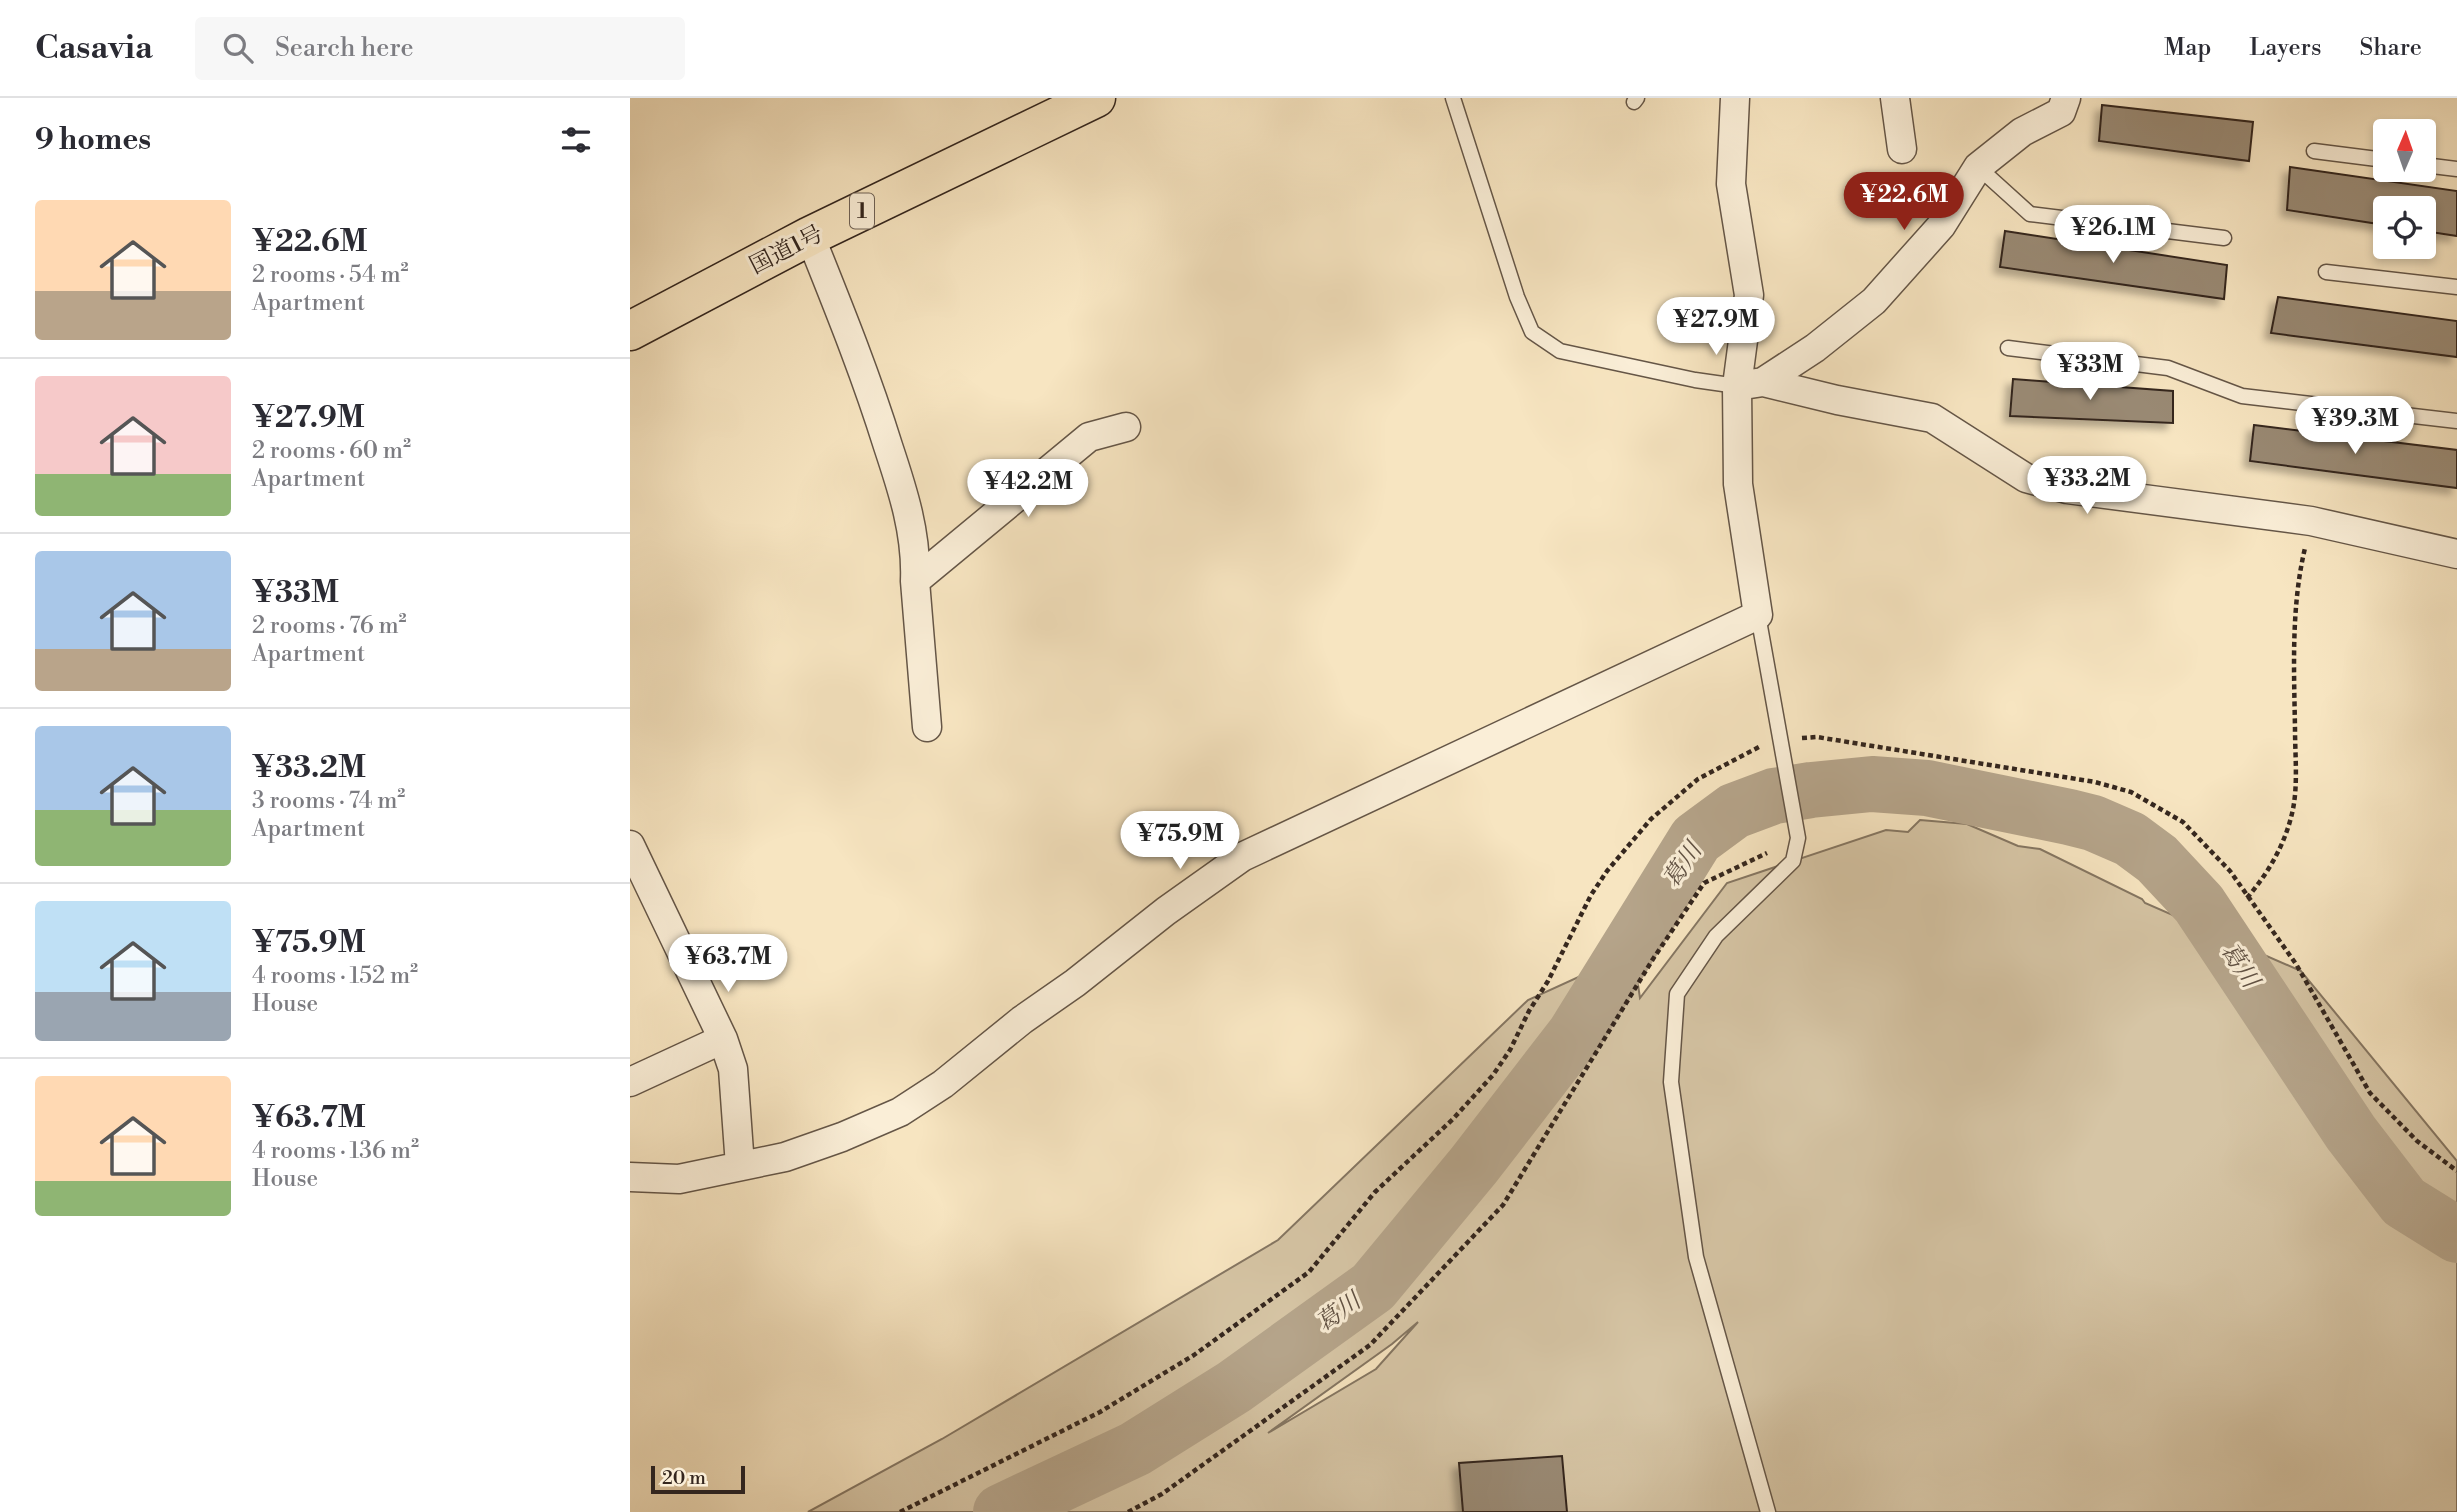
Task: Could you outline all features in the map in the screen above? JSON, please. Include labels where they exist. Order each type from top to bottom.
[{"type":"highway","name":"国道1号","points":[[630,331],[810,236],[1096,98]]},
{"type":"street","points":[[630,1177],[680,1179],[785,1157],[842,1137],[900,1112],[943,1084],[1022,1020],[1075,983],[1166,911],[1242,858],[1758,615],[1738,484],[1750,384],[1749,295],[1731,184],[1735,98]]},
{"type":"street","points":[[1895,98],[1902,149]]},
{"type":"street","points":[[1750,384],[1815,348],[1874,301],[1941,226],[1978,167],[2022,132],[2061,112],[2066,98]]},
{"type":"street","points":[[810,236],[867,380],[908,509],[916,557],[915,581],[927,727]]},
{"type":"street","points":[[1750,384],[1932,418],[2025,478],[2067,489],[2311,521],[2457,554]]},
{"type":"street","points":[[915,581],[1088,437],[1126,427]]},
{"type":"street","points":[[630,845],[723,1039],[733,1069],[740,1166]]},
{"type":"street","points":[[630,1082],[723,1039]]},
{"type":"lane","points":[[1453,98],[1517,297],[1532,332],[1560,351],[1695,380],[1750,384]]},
{"type":"lane","points":[[2314,151],[2373,158]]},
{"type":"lane","points":[[2436,166],[2457,169]]},
{"type":"lane","points":[[1978,167],[2030,214],[2224,238]]},
{"type":"lane","points":[[2326,272],[2457,287]]},
{"type":"lane","points":[[2008,348],[2168,368],[2242,396],[2457,421]]},
{"type":"lane","points":[[1758,615],[1797,837],[1793,861],[1716,936],[1677,994],[1671,1082],[1696,1257],[1768,1512]]},
{"type":"path","points":[[2247,898],[2266,875],[2282,843],[2293,807],[2294,641],[2298,576],[2311,521]]},
{"type":"path","points":[[1128,1512],[1162,1494],[1370,1345],[1503,1205],[1653,959],[1704,883],[1797,837]]},
{"type":"shaded area","points":[[1920,820],[1967,824],[2018,846],[2040,849],[2142,899],[2145,903],[2301,971],[2457,1161],[2457,1512],[808,1512],[942,1439],[1278,1240],[1528,1000],[1596,969],[1635,965],[1640,998],[1727,883],[1886,830],[1908,832]],"holes":[[[1418,1322],[1376,1369],[1268,1433],[1392,1344]]]},
{"type":"building","points":[[2102,105],[2253,122],[2249,161],[2099,141]]},
{"type":"building","points":[[2290,167],[2373,179],[2373,182],[2394,182],[2457,191],[2457,236],[2436,233],[2436,196],[2373,196],[2373,223],[2287,210]]},
{"type":"building","points":[[2005,231],[2227,265],[2224,299],[2000,267]]},
{"type":"building","points":[[2278,297],[2457,321],[2457,357],[2271,333]]},
{"type":"building","points":[[2013,379],[2173,391],[2173,423],[2010,416]]},
{"type":"building","points":[[2254,425],[2457,450],[2457,488],[2250,461]]},
{"type":"building","points":[[1562,1456],[1567,1512],[1463,1512],[1459,1463]]},
{"type":"waterway","name":"葛川","points":[[1001,1512],[1135,1449],[1234,1387],[1373,1287],[1474,1165],[1575,1034],[1696,839],[1734,811],[1774,796],[1872,784],[1927,788],[2093,823],[2130,839],[2157,859],[2199,904],[2351,1133],[2404,1202],[2457,1235]]}]
